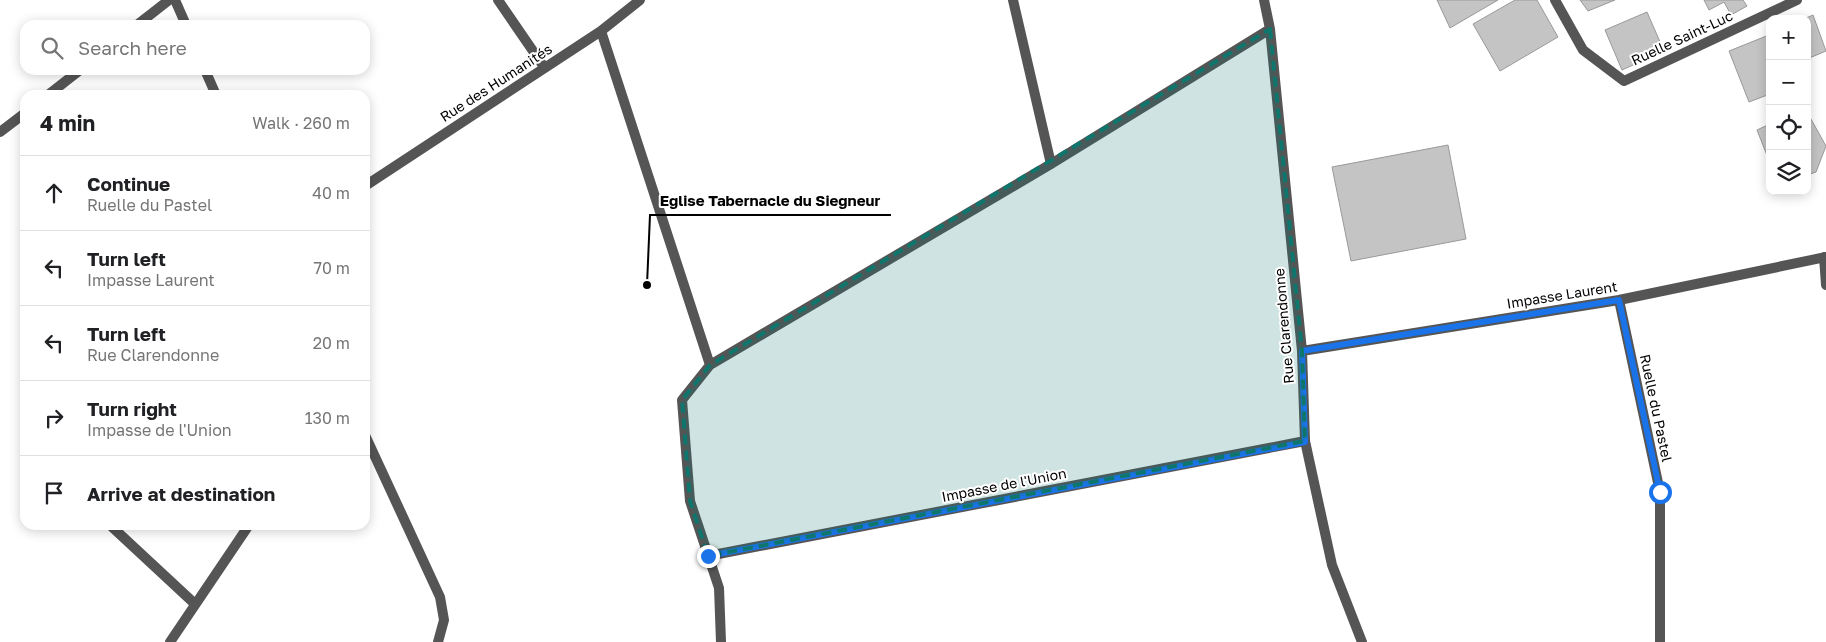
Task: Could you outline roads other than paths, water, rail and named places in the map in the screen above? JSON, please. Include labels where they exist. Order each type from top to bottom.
[{"type":"street","points":[[144,20],[170,0]]},
{"type":"street","points":[[175,0],[184,20]]},
{"type":"street","points":[[498,0],[544,67]]},
{"type":"street","name":"Rue des Humanités","points":[[370,183],[601,31],[640,0]]},
{"type":"street","points":[[1013,0],[1051,164]]},
{"type":"street","name":"Rue Clarendonne","points":[[1264,0],[1270,29],[1302,351],[1305,442],[1332,565],[1362,642]]},
{"type":"street","name":"Ruelle Saint-Luc","points":[[1555,0],[1583,50],[1624,81],[1797,0]]},
{"type":"street","points":[[721,642],[719,588],[690,501],[682,400],[710,365],[1051,164],[1270,29]]},
{"type":"street","points":[[601,31],[710,365]]},
{"type":"street","points":[[54,90],[74,75]]},
{"type":"street","points":[[207,75],[214,90]]},
{"type":"street","points":[[0,132],[20,117]]},
{"type":"street","points":[[1825,257],[1826,285]]},
{"type":"street","name":"Impasse Laurent","points":[[1302,351],[1619,300],[1825,257]]},
{"type":"street","name":"Ruelle du Pastel","points":[[1619,300],[1660,492],[1660,642]]},
{"type":"street","name":"Impasse de l'Union","points":[[708,556],[1305,442]]},
{"type":"street","points":[[370,446],[440,597],[444,620],[438,642]]},
{"type":"street","points":[[115,530],[194,604]]},
{"type":"street","points":[[170,642],[246,530]]},
{"type":"place","name":"Eglise Tabernacle du Siegneur","points":[[647,285]]}]
